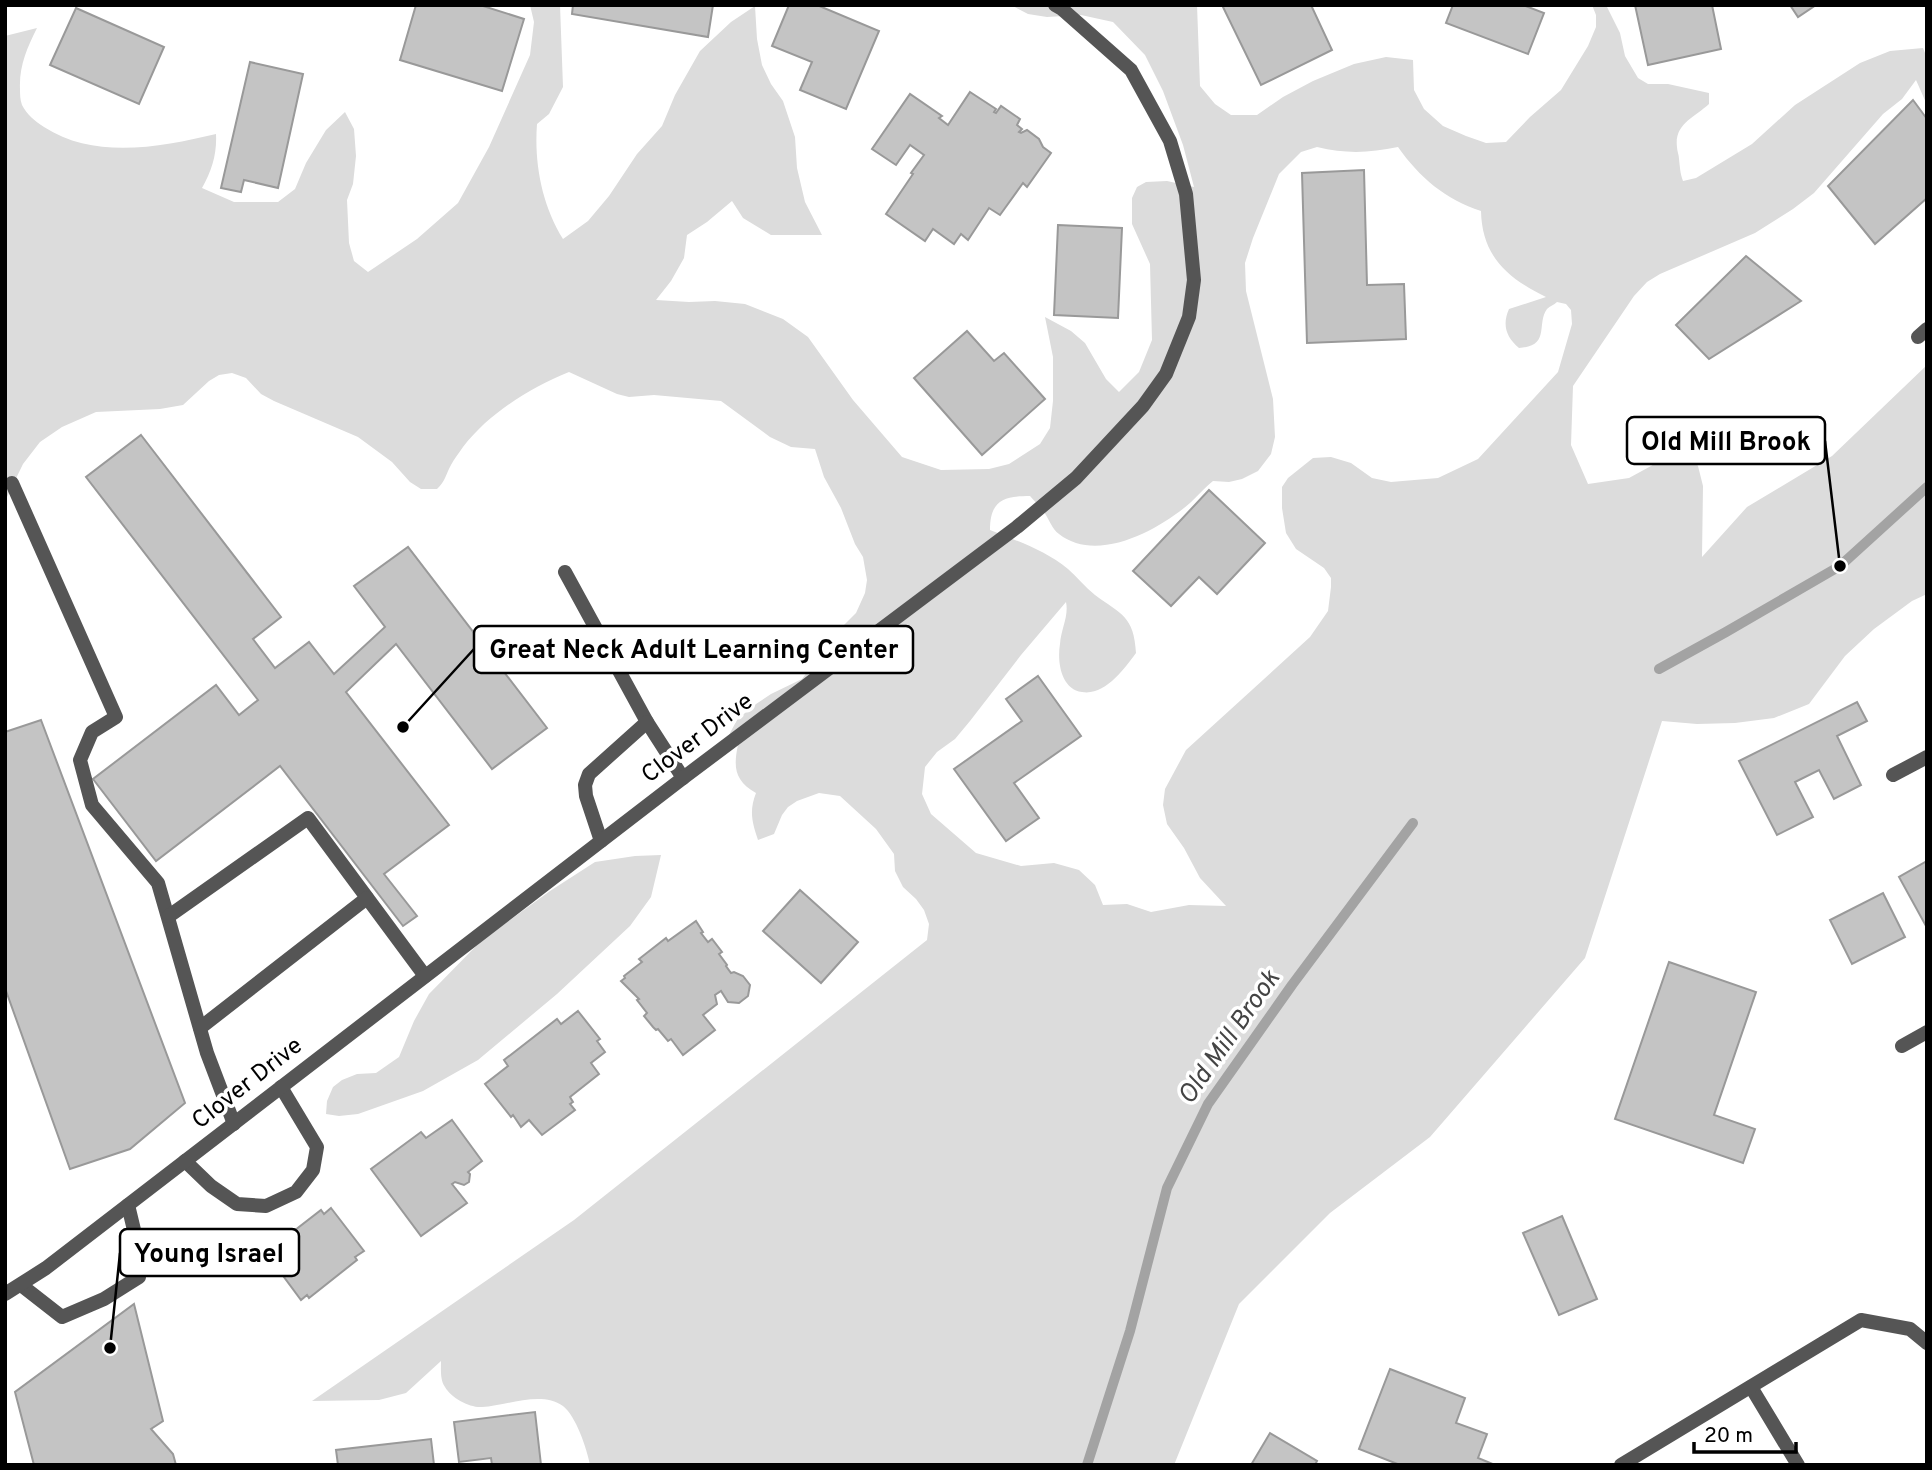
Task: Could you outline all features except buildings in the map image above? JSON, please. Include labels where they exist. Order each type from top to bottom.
[{"type":"street","name":"Clover Drive","points":[[5,1294],[46,1268],[683,778],[1017,527],[1076,478],[1143,406],[1166,374],[1189,317],[1194,280],[1186,194],[1170,141],[1131,70],[1061,6]]},
{"type":"street","points":[[12,483],[116,717],[92,732],[80,760],[92,805],[158,884],[207,1053],[234,1124]]},
{"type":"street","points":[[565,572],[647,722],[683,778]]},
{"type":"street","points":[[601,841],[586,796],[585,785],[589,774],[647,722]]},
{"type":"street","points":[[1893,775],[1927,757]]},
{"type":"street","points":[[169,916],[307,818],[425,976]]},
{"type":"street","points":[[200,1028],[367,898]]},
{"type":"street","points":[[1902,1046],[1927,1032]]},
{"type":"street","points":[[185,1161],[211,1186],[237,1204],[266,1206],[296,1192],[313,1170],[317,1147],[281,1087]]},
{"type":"street","points":[[21,1285],[62,1317],[104,1299],[139,1277],[140,1255],[128,1205]]},
{"type":"street","points":[[1621,1465],[1861,1320],[1910,1329],[1927,1343]]},
{"type":"street","points":[[1751,1387],[1798,1465]]},
{"type":"shaded area","points":[[530,5],[560,5],[563,87],[549,114],[537,124],[536,139],[541,184],[563,239],[588,221],[609,196],[637,154],[662,126],[675,95],[700,51],[731,22],[755,6],[762,65],[783,101],[795,137],[797,168],[805,202],[822,235],[771,235],[743,218],[732,201],[687,235],[684,258],[656,300],[745,304],[783,319],[808,337],[853,400],[902,457],[941,470],[989,469],[1009,464],[1040,444],[1050,428],[1053,401],[1053,357],[1045,317],[1071,331],[1085,343],[1106,379],[1119,392],[1139,372],[1152,340],[1150,264],[1132,224],[1132,198],[1137,187],[1146,182],[1167,181],[1194,187],[1183,145],[1163,91],[1145,55],[1113,22],[1081,15],[1047,17],[1028,14],[1011,5],[1197,5],[1200,86],[1215,104],[1231,115],[1257,115],[1313,81],[1354,64],[1386,57],[1413,60],[1414,90],[1424,109],[1443,126],[1486,143],[1506,142],[1561,90],[1588,46],[1596,27],[1596,15],[1592,5],[1606,5],[1620,33],[1625,56],[1638,78],[1648,84],[1668,84],[1709,93],[1709,104],[1679,132],[1677,148],[1683,181],[1696,178],[1752,144],[1795,105],[1860,63],[1890,51],[1923,48],[1927,58],[1927,105],[1916,80],[1902,99],[1883,114],[1814,193],[1755,233],[1660,274],[1647,282],[1634,296],[1573,386],[1571,445],[1588,484],[1629,478],[1684,448],[1698,466],[1703,486],[1702,557],[1747,507],[1832,456],[1927,365],[1927,594],[1912,601],[1874,629],[1845,656],[1809,704],[1774,718],[1735,723],[1662,721],[1585,958],[1430,1137],[1330,1213],[1239,1304],[1174,1465],[590,1465],[584,1442],[563,1406],[544,1399],[482,1407],[467,1404],[445,1387],[441,1361],[406,1393],[379,1400],[312,1401],[574,1220],[927,940],[929,924],[924,910],[903,887],[895,871],[894,854],[876,829],[840,796],[819,793],[797,801],[782,815],[774,834],[758,840],[752,817],[756,793],[744,784],[737,773],[738,745],[727,744],[730,733],[737,720],[753,706],[802,679],[835,634],[856,613],[865,593],[867,580],[863,557],[824,477],[815,449],[791,447],[770,437],[721,401],[654,395],[629,397],[569,372],[525,394],[485,423],[463,447],[440,486],[437,489],[421,489],[410,482],[392,462],[358,437],[274,401],[261,394],[246,378],[232,373],[219,375],[209,381],[183,405],[160,409],[96,412],[62,427],[40,442],[23,464],[5,501],[5,36],[37,28],[22,65],[20,99],[29,115],[37,122],[64,137],[106,147],[151,146],[216,134],[213,162],[202,188],[234,202],[278,202],[295,189],[306,163],[326,130],[345,112],[354,129],[356,156],[353,184],[347,200],[349,243],[354,261],[368,272],[417,239],[458,203],[489,147],[530,55],[534,22]],"holes":[[[1317,147],[1358,152],[1398,147],[1434,186],[1456,201],[1481,211],[1486,241],[1499,264],[1520,282],[1546,297],[1509,309],[1506,325],[1508,335],[1519,348],[1529,346],[1539,339],[1544,315],[1547,309],[1557,302],[1566,304],[1571,310],[1572,324],[1558,372],[1478,459],[1438,478],[1391,482],[1372,478],[1351,463],[1331,457],[1313,458],[1288,478],[1282,487],[1286,533],[1296,549],[1324,568],[1331,578],[1328,611],[1310,637],[1186,750],[1165,789],[1163,805],[1167,824],[1200,878],[1226,906],[1189,905],[1151,912],[1127,904],[1103,905],[1095,885],[1079,870],[1054,863],[1021,866],[976,853],[931,814],[922,794],[925,767],[937,752],[955,739],[1066,602],[1059,659],[1062,674],[1069,686],[1082,692],[1098,690],[1113,680],[1136,653],[1129,623],[1119,612],[1050,556],[990,530],[993,512],[996,506],[1006,499],[1030,496],[1059,534],[1074,542],[1091,546],[1109,544],[1145,533],[1162,523],[1190,503],[1213,481],[1229,482],[1258,471],[1271,454],[1275,437],[1273,399],[1246,291],[1245,263],[1279,174],[1301,152]]]},
{"type":"shaded area","points":[[661,855],[651,897],[630,926],[557,994],[478,1060],[423,1091],[358,1114],[326,1114],[327,1101],[333,1087],[357,1074],[376,1073],[399,1057],[429,994],[481,941],[595,862]]},
{"type":"waterway","name":"Old Mill Brook","points":[[1659,669],[1840,566],[1927,487]]},
{"type":"waterway","name":"Old Mill Brook","points":[[1087,1465],[1130,1331],[1167,1188],[1208,1104],[1292,985],[1413,823]]},
{"type":"place","name":"Old Mill Brook","points":[[1840,566]]},
{"type":"place","name":"Great Neck Adult Learning Center","points":[[403,727]]},
{"type":"place","name":"Young Israel","points":[[110,1348]]}]
